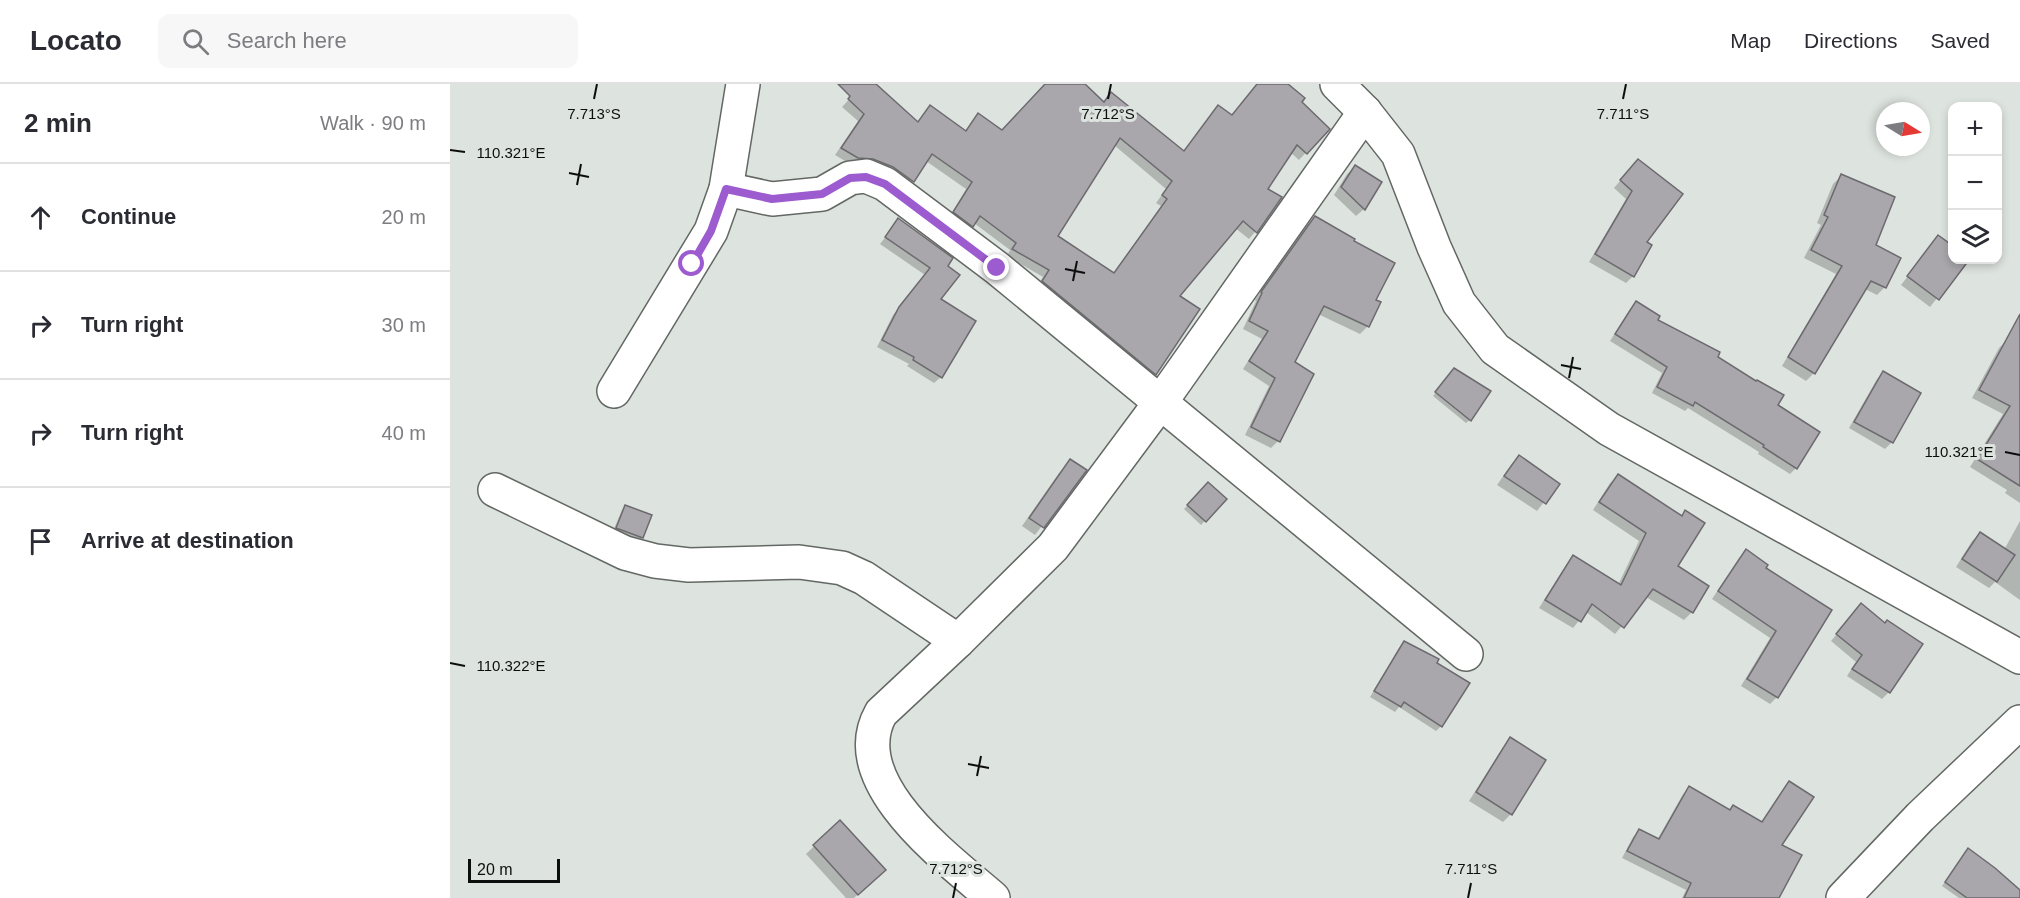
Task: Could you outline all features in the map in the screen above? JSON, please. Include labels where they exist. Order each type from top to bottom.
[{"type":"street","points":[[614,391],[711,231],[726,189],[743,84]]},
{"type":"street","points":[[1337,84],[1365,112],[1398,154],[1434,248],[1459,303],[1495,349],[1609,429],[2020,657]]},
{"type":"street","points":[[993,898],[922,837],[900,809],[881,779],[872,752],[875,724],[881,713],[1053,547],[1160,403],[1365,112]]},
{"type":"street","points":[[726,189],[772,199],[822,194],[850,178],[866,177],[885,184],[997,268],[1466,654]]},
{"type":"street","points":[[495,490],[625,553],[655,561],[689,565],[799,562],[842,568],[864,578],[958,641]]},
{"type":"street","points":[[1843,898],[1920,817],[2020,722]]},
{"type":"building","points":[[838,84],[876,84],[918,122],[930,105],[966,131],[978,113],[1002,130],[1045,84],[1085,84],[1104,102],[1111,92],[1184,151],[1218,105],[1232,115],[1257,84],[1288,84],[1305,98],[1302,102],[1330,129],[1307,154],[1297,145],[1268,189],[1282,197],[1257,233],[1243,221],[1180,296],[1200,309],[1156,375],[1042,281],[1049,270],[1012,249],[1016,243],[980,216],[973,227],[953,212],[972,182],[932,154],[914,182],[893,167],[873,159],[858,158],[841,148],[864,114],[848,99],[850,96]],"holes":[[[1120,138],[1172,181],[1162,195],[1167,199],[1114,273],[1058,236]]]},
{"type":"building","points":[[1638,159],[1683,194],[1647,242],[1652,245],[1634,277],[1595,254],[1632,191],[1620,180]]},
{"type":"building","points":[[1355,165],[1382,182],[1365,210],[1341,187]]},
{"type":"building","points":[[1841,174],[1895,197],[1876,245],[1901,258],[1886,288],[1871,281],[1815,374],[1788,357],[1842,266],[1811,250],[1828,217],[1824,215]]},
{"type":"building","points":[[1315,216],[1395,263],[1376,300],[1381,302],[1369,327],[1324,306],[1295,362],[1314,374],[1280,442],[1251,427],[1275,378],[1249,361],[1268,331],[1249,321],[1261,292]]},
{"type":"building","points":[[898,218],[953,258],[948,266],[960,275],[941,299],[976,321],[942,378],[913,360],[914,357],[882,340],[899,307],[930,268],[885,237]]},
{"type":"building","points":[[1938,235],[1948,242],[1948,264],[1966,264],[1939,300],[1907,276]]},
{"type":"building","points":[[1636,301],[1660,316],[1658,320],[1720,352],[1718,357],[1756,381],[1784,395],[1778,405],[1820,432],[1797,469],[1763,447],[1764,445],[1695,402],[1693,406],[1657,387],[1667,367],[1615,334]]},
{"type":"building","points":[[2020,314],[2020,486],[1977,459],[2010,406],[1979,390]]},
{"type":"building","points":[[1454,368],[1491,391],[1471,421],[1435,392]]},
{"type":"building","points":[[1883,371],[1921,393],[1893,443],[1854,422]]},
{"type":"building","points":[[1519,455],[1560,484],[1546,504],[1504,476]]},
{"type":"building","points":[[1070,459],[1087,470],[1044,528],[1029,518]]},
{"type":"building","points":[[1618,474],[1682,516],[1685,510],[1705,523],[1678,566],[1709,586],[1693,613],[1653,589],[1624,628],[1592,604],[1581,622],[1545,600],[1573,555],[1621,585],[1646,533],[1599,502]]},
{"type":"building","points":[[1208,482],[1227,499],[1206,522],[1187,505]]},
{"type":"building","points":[[625,505],[652,515],[643,538],[616,528]]},
{"type":"building","points":[[1980,532],[2015,555],[1997,582],[1962,559]]},
{"type":"building","points":[[1746,549],[1768,565],[1766,568],[1832,610],[1778,698],[1747,679],[1776,631],[1718,591]]},
{"type":"building","points":[[1861,603],[1885,623],[1887,620],[1923,644],[1890,693],[1852,669],[1862,655],[1836,634]]},
{"type":"building","points":[[1404,641],[1439,659],[1437,663],[1470,683],[1442,727],[1404,702],[1401,707],[1374,691]]},
{"type":"building","points":[[1510,737],[1546,760],[1512,815],[1476,792]]},
{"type":"building","points":[[1789,781],[1814,797],[1782,845],[1802,855],[1779,898],[1684,898],[1691,883],[1627,851],[1639,829],[1659,839],[1689,786],[1730,810],[1733,805],[1762,822]]},
{"type":"building","points":[[840,820],[886,870],[858,895],[813,845]]},
{"type":"building","points":[[1968,848],[2020,890],[2020,898],[1967,898],[1945,882]]},
{"type":"route","points":[[692,264],[711,231],[726,189],[772,199],[822,194],[850,178],[866,177],[885,184],[997,268]]}]
